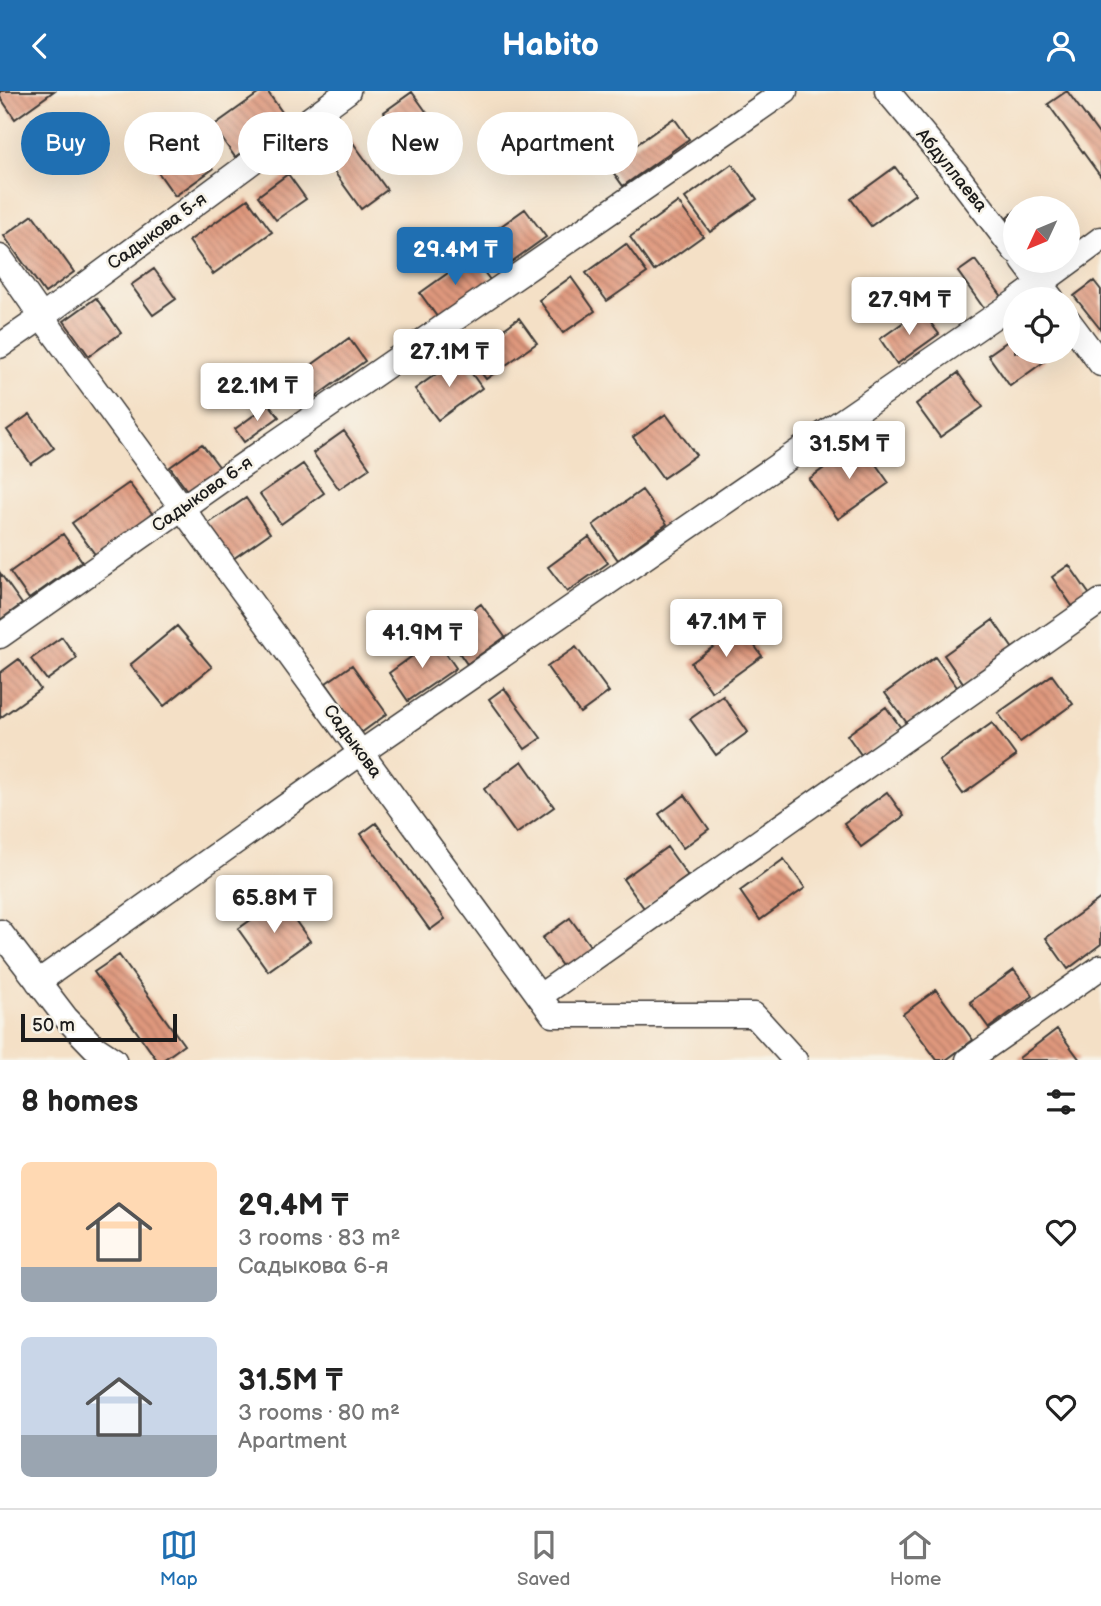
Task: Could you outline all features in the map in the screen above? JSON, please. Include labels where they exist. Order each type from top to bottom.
[{"type":"street","name":"Садыкова 5-я","points":[[0,346],[348,91]]},
{"type":"street","name":"Садыкова 6-я","points":[[0,636],[785,91]]},
{"type":"street","name":"Абдуллаева","points":[[887,91],[1003,235]]},
{"type":"street","points":[[1051,287],[1101,239]]},
{"type":"street","name":"Садыкова","points":[[0,257],[553,1014],[754,1015],[795,1060]]},
{"type":"street","points":[[38,982],[362,753],[1003,311]]},
{"type":"street","points":[[1080,336],[1101,364]]},
{"type":"street","points":[[540,996],[1101,601]]},
{"type":"street","points":[[0,932],[66,1018],[94,1047],[114,1060]]},
{"type":"street","points":[[968,1060],[1101,967]]},
{"type":"building","points":[[0,91],[54,91],[21,112],[15,119],[0,97]]},
{"type":"building","points":[[262,91],[267,91],[282,112],[238,112],[238,155],[235,157],[224,142],[224,118]]},
{"type":"building","points":[[1067,91],[1101,137],[1101,177],[1048,104]]},
{"type":"building","points":[[412,92],[426,112],[384,112]]},
{"type":"building","points":[[674,118],[689,139],[623,186],[615,175],[638,175],[638,144]]},
{"type":"building","points":[[353,143],[367,162],[367,175],[376,175],[387,190],[361,209],[337,175],[353,175]]},
{"type":"building","points":[[732,164],[757,199],[710,232],[685,198]]},
{"type":"building","points":[[895,167],[915,194],[871,226],[851,199]]},
{"type":"building","points":[[160,175],[205,175],[175,196]]},
{"type":"building","points":[[289,175],[306,199],[276,220],[258,196]]},
{"type":"building","points":[[248,199],[272,232],[213,274],[189,241]]},
{"type":"building","points":[[678,202],[703,236],[654,271],[630,237]]},
{"type":"building","points":[[525,209],[546,237],[500,270],[480,241]]},
{"type":"building","points":[[33,215],[74,272],[45,293],[4,236]]},
{"type":"building","points":[[626,244],[647,273],[607,301],[586,273]]},
{"type":"building","points":[[472,256],[490,280],[438,318],[420,293]]},
{"type":"building","points":[[975,260],[1003,298],[985,310],[958,272]]},
{"type":"building","points":[[154,269],[176,299],[153,315],[131,285]]},
{"type":"building","points":[[571,277],[595,311],[563,333],[539,300]]},
{"type":"building","points":[[1094,281],[1101,290],[1101,330],[1080,304],[1080,292]]},
{"type":"building","points":[[96,298],[121,333],[89,356],[64,321]]},
{"type":"building","points":[[921,310],[939,334],[897,364],[880,339]]},
{"type":"building","points":[[519,318],[537,343],[486,379],[468,355]]},
{"type":"building","points":[[349,338],[365,361],[308,402],[292,379]]},
{"type":"building","points":[[1003,344],[1003,364],[1041,364],[1010,386],[988,355]]},
{"type":"building","points":[[460,357],[482,388],[438,420],[415,389]]},
{"type":"building","points":[[958,373],[983,407],[940,437],[916,404]]},
{"type":"building","points":[[269,404],[279,417],[244,442],[235,429]]},
{"type":"building","points":[[30,414],[54,448],[31,464],[7,430]]},
{"type":"building","points":[[666,414],[696,455],[663,478],[633,437]]},
{"type":"building","points":[[344,431],[370,468],[339,489],[313,453]]},
{"type":"building","points":[[860,442],[889,483],[838,519],[809,479]]},
{"type":"building","points":[[202,444],[224,473],[191,496],[170,467]]},
{"type":"building","points":[[303,464],[324,493],[281,524],[260,494]]},
{"type":"building","points":[[129,483],[154,516],[97,557],[72,523]]},
{"type":"building","points":[[642,490],[667,524],[618,560],[593,525]]},
{"type":"building","points":[[246,498],[270,533],[230,561],[206,525]]},
{"type":"building","points":[[63,534],[82,561],[29,599],[10,572]]},
{"type":"building","points":[[589,537],[608,563],[567,592],[548,567]]},
{"type":"building","points":[[1069,565],[1092,598],[1075,610],[1052,577]]},
{"type":"building","points":[[0,573],[22,604],[0,620]]},
{"type":"building","points":[[481,604],[505,637],[467,664],[444,631]]},
{"type":"building","points":[[993,620],[1013,649],[964,684],[944,655]]},
{"type":"building","points":[[177,626],[212,667],[164,706],[130,665]]},
{"type":"building","points":[[741,627],[762,656],[712,692],[691,663]]},
{"type":"building","points":[[62,637],[77,658],[47,680],[31,659]]},
{"type":"building","points":[[436,639],[456,668],[408,701],[389,673]]},
{"type":"building","points":[[576,647],[609,692],[580,713],[547,667]]},
{"type":"building","points":[[935,657],[957,687],[907,723],[885,693]]},
{"type":"building","points":[[19,659],[40,689],[0,718],[0,673]]},
{"type":"building","points":[[352,665],[387,714],[361,733],[326,683]]},
{"type":"building","points":[[1052,675],[1073,704],[1020,742],[998,713]]},
{"type":"building","points":[[504,688],[541,738],[525,749],[489,699]]},
{"type":"building","points":[[723,696],[748,732],[716,755],[690,719]]},
{"type":"building","points":[[886,707],[901,728],[862,756],[847,735]]},
{"type":"building","points":[[992,723],[1016,756],[963,794],[939,761]]},
{"type":"building","points":[[522,761],[554,807],[516,834],[484,789]]},
{"type":"building","points":[[887,792],[904,816],[861,847],[844,823]]},
{"type":"building","points":[[685,795],[709,829],[683,848],[659,814]]},
{"type":"building","points":[[376,823],[445,919],[430,930],[361,834]]},
{"type":"building","points":[[667,847],[688,876],[644,908],[623,879]]},
{"type":"building","points":[[784,859],[805,888],[760,920],[740,891]]},
{"type":"building","points":[[1101,898],[1101,944],[1068,969],[1046,938]]},
{"type":"building","points":[[280,899],[310,941],[268,971],[238,929]]},
{"type":"building","points":[[570,918],[593,950],[565,970],[542,938]]},
{"type":"building","points":[[119,955],[184,1045],[163,1060],[157,1060],[94,972]]},
{"type":"building","points":[[1014,970],[1033,996],[989,1028],[970,1002]]},
{"type":"building","points":[[936,990],[973,1040],[946,1060],[937,1060],[903,1014]]},
{"type":"building","points":[[1057,1029],[1080,1060],[1020,1060],[1019,1058]]}]
